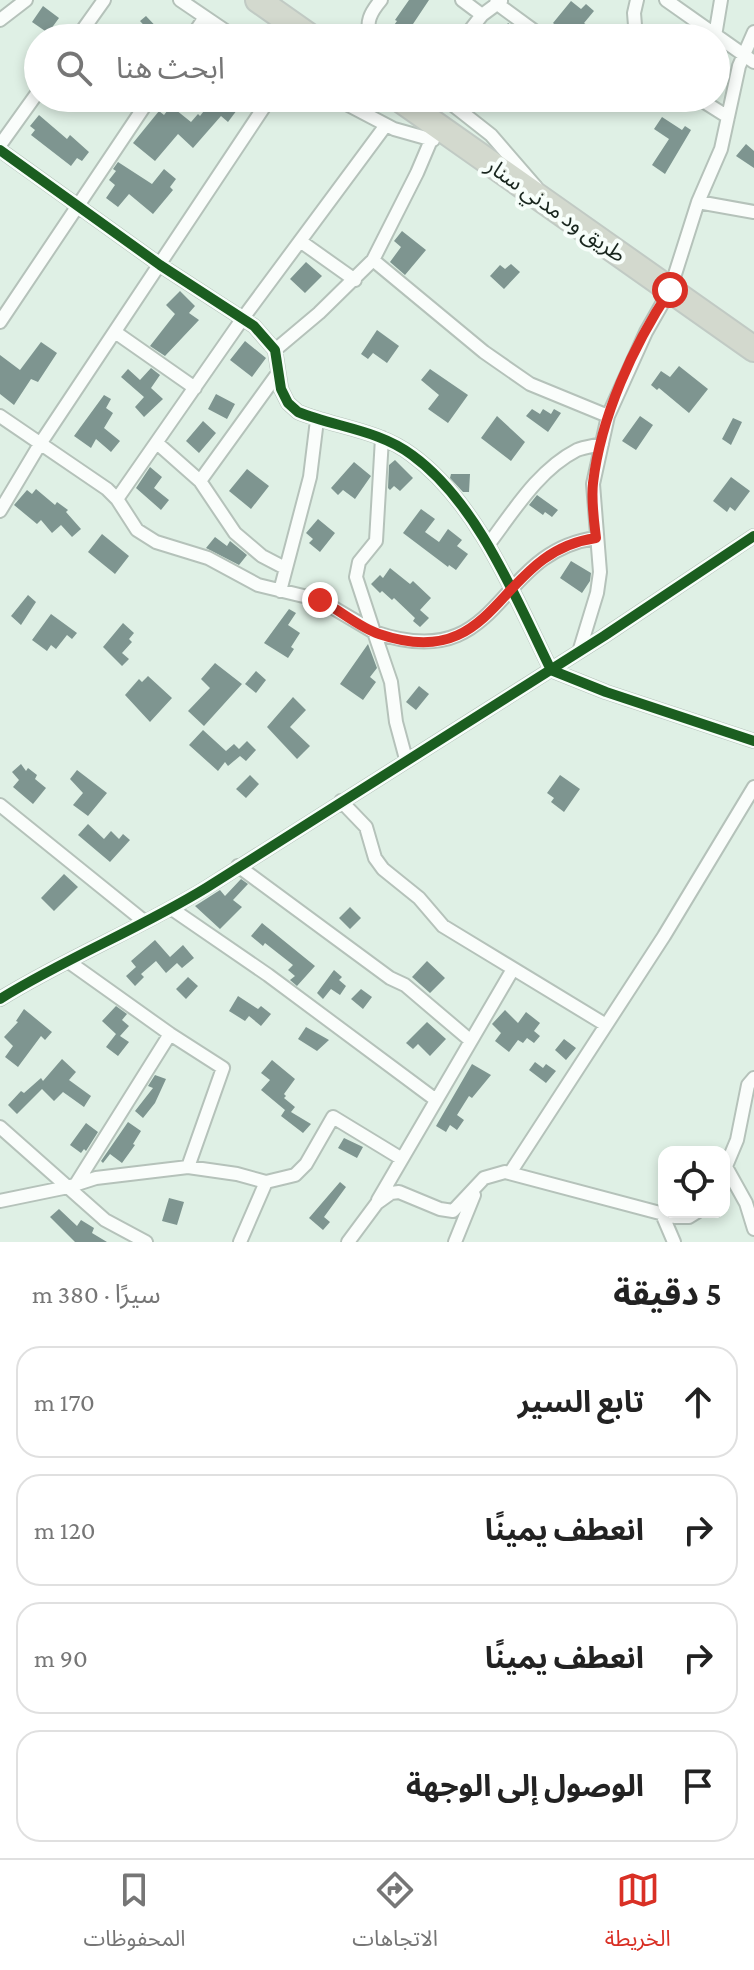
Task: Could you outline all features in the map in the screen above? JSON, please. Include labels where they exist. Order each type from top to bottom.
[{"type":"highway","points":[[258,0],[291,24]]},
{"type":"highway","name":"طريق ود مدني سنار","points":[[413,112],[435,133],[551,207],[754,349]]},
{"type":"street","points":[[0,20],[26,0]]},
{"type":"street","points":[[87,24],[104,0]]},
{"type":"street","points":[[180,0],[215,24]]},
{"type":"street","points":[[369,24],[381,0]]},
{"type":"street","points":[[462,0],[482,15]]},
{"type":"street","points":[[635,24],[637,0]]},
{"type":"street","points":[[666,0],[699,24]]},
{"type":"street","points":[[717,24],[721,0]]},
{"type":"street","points":[[475,24],[500,2],[527,24]]},
{"type":"street","points":[[200,24],[205,17]]},
{"type":"street","points":[[730,108],[742,54],[754,32]]},
{"type":"street","points":[[730,46],[754,62]]},
{"type":"street","points":[[24,112],[0,147],[77,206],[160,265],[243,318],[266,338],[275,350],[278,373],[288,403],[298,412],[382,438],[412,454],[442,482],[488,545],[551,670],[620,698],[754,741]]},
{"type":"street","points":[[0,322],[141,112]]},
{"type":"street","points":[[0,511],[40,444],[261,112]]},
{"type":"street","points":[[275,350],[355,280],[373,260],[435,133],[386,125],[361,112]]},
{"type":"street","points":[[462,112],[491,135],[524,170],[551,207]]},
{"type":"street","points":[[720,112],[728,117]]},
{"type":"street","points":[[579,652],[597,593],[600,572],[593,484],[608,416],[646,332],[670,290],[698,202],[721,149],[729,112]]},
{"type":"street","points":[[117,499],[243,318],[386,125]]},
{"type":"street","points":[[698,202],[754,212]]},
{"type":"street","points":[[300,241],[355,280]]},
{"type":"street","points":[[373,260],[484,352],[530,384],[608,416]]},
{"type":"street","points":[[115,332],[195,388]]},
{"type":"street","points":[[200,481],[278,373]]},
{"type":"street","points":[[0,416],[117,499],[132,525],[144,535],[173,548],[208,558],[258,585],[320,600],[374,632],[425,643],[444,642],[474,627],[510,589],[557,549],[596,538]]},
{"type":"street","points":[[280,591],[310,477],[317,420]]},
{"type":"street","points":[[382,438],[376,541],[356,569],[356,577],[391,682],[396,722],[406,759]]},
{"type":"street","points":[[157,443],[200,481],[235,533],[262,556],[285,568]]},
{"type":"street","points":[[488,545],[546,473],[578,450],[602,444]]},
{"type":"street","points":[[0,999],[32,978],[172,909],[551,670],[754,536]]},
{"type":"street","points":[[510,1173],[664,936],[754,787]]},
{"type":"street","points":[[341,801],[366,827],[372,849],[383,869],[419,898],[443,926],[606,1025]]},
{"type":"street","points":[[0,805],[145,922]]},
{"type":"street","points":[[238,866],[393,980],[405,985],[471,1041]]},
{"type":"street","points":[[172,909],[268,975],[436,1100]]},
{"type":"street","points":[[69,962],[223,1068],[188,1167]]},
{"type":"street","points":[[348,1242],[377,1203],[513,969]]},
{"type":"street","points":[[72,1186],[170,1034]]},
{"type":"street","points":[[730,1157],[737,1140],[748,1085],[754,1078]]},
{"type":"street","points":[[0,1201],[96,1178],[188,1167],[266,1182],[295,1175],[301,1171],[333,1117],[402,1159]]},
{"type":"street","points":[[0,1127],[72,1186],[105,1220],[146,1242]]},
{"type":"street","points":[[377,1203],[391,1193],[399,1192],[440,1209],[453,1211],[478,1184],[494,1174],[510,1173],[658,1213]]},
{"type":"street","points":[[730,1177],[746,1203],[754,1229]]},
{"type":"street","points":[[240,1242],[266,1182]]},
{"type":"street","points":[[455,1242],[478,1184]]},
{"type":"street","points":[[664,1218],[674,1242]]},
{"type":"building","points":[[409,0],[429,0],[413,24],[395,24]]},
{"type":"building","points":[[571,1],[581,9],[586,4],[594,11],[585,24],[553,23]]},
{"type":"building","points":[[43,6],[59,18],[55,24],[32,22]]},
{"type":"building","points":[[146,16],[154,24],[143,24],[140,21]]},
{"type":"building","points":[[158,112],[164,115],[166,112],[178,112],[191,122],[198,114],[200,116],[203,112],[236,112],[228,122],[221,116],[193,148],[178,134],[155,161],[133,143]]},
{"type":"building","points":[[39,115],[67,139],[70,135],[89,152],[82,161],[77,158],[71,166],[31,135],[35,130],[30,126]]},
{"type":"building","points":[[662,117],[682,130],[685,126],[691,130],[665,174],[652,165],[669,139],[654,129]]},
{"type":"building","points":[[746,144],[754,151],[754,168],[736,156]]},
{"type":"building","points":[[118,162],[152,184],[164,169],[176,179],[170,187],[173,190],[153,214],[129,194],[118,207],[106,198],[115,185],[109,180]]},
{"type":"building","points":[[402,231],[426,250],[405,275],[390,262],[401,247],[394,241]]},
{"type":"building","points":[[306,262],[322,276],[305,293],[290,279]]},
{"type":"building","points":[[511,264],[520,272],[504,289],[490,276],[500,265],[505,269]]},
{"type":"building","points":[[180,291],[195,306],[189,313],[199,320],[165,356],[150,346],[175,314],[166,305]]},
{"type":"building","points":[[377,330],[399,346],[387,363],[373,353],[368,359],[361,354]]},
{"type":"building","points":[[245,341],[266,358],[252,377],[230,360]]},
{"type":"building","points":[[41,342],[57,353],[38,382],[31,379],[14,405],[0,394],[0,355],[20,370]]},
{"type":"building","points":[[679,366],[708,389],[689,413],[651,385],[661,371],[670,377]]},
{"type":"building","points":[[151,368],[160,375],[151,388],[163,399],[144,417],[135,407],[144,397],[121,377],[128,369],[140,380]]},
{"type":"building","points":[[430,369],[468,395],[448,423],[428,409],[439,395],[421,380]]},
{"type":"building","points":[[216,394],[235,404],[227,419],[208,409]]},
{"type":"building","points":[[104,395],[111,399],[106,408],[113,413],[104,428],[120,441],[111,452],[96,439],[91,448],[74,436]]},
{"type":"building","points":[[532,409],[540,414],[543,409],[551,414],[554,409],[561,413],[548,432],[526,416]]},
{"type":"building","points":[[497,416],[525,442],[511,461],[481,438]]},
{"type":"building","points":[[640,416],[653,425],[636,450],[622,441]]},
{"type":"building","points":[[733,418],[742,422],[731,445],[722,439]]},
{"type":"building","points":[[203,421],[216,433],[199,453],[186,441]]},
{"type":"building","points":[[395,460],[413,478],[400,491],[394,486],[390,490],[388,488],[389,465]]},
{"type":"building","points":[[354,462],[371,476],[355,499],[343,490],[338,495],[331,488]]},
{"type":"building","points":[[150,467],[162,477],[154,488],[169,500],[161,510],[136,488]]},
{"type":"building","points":[[247,469],[269,486],[251,509],[229,491]]},
{"type":"building","points":[[451,474],[470,474],[469,492],[463,492],[450,478]]},
{"type":"building","points":[[731,477],[750,491],[735,511],[730,507],[727,512],[713,501]]},
{"type":"building","points":[[36,489],[55,505],[57,502],[68,510],[66,512],[81,529],[72,537],[61,525],[52,533],[41,520],[37,524],[14,505],[27,490],[32,494]]},
{"type":"building","points":[[537,495],[558,510],[552,517],[529,505]]},
{"type":"building","points":[[421,509],[435,519],[425,532],[439,542],[448,529],[462,540],[457,546],[468,554],[456,570],[403,533]]},
{"type":"building","points":[[318,519],[335,533],[320,552],[309,543],[313,539],[306,533]]},
{"type":"building","points":[[102,534],[129,556],[115,574],[88,552]]},
{"type":"building","points":[[215,537],[227,546],[230,541],[247,555],[239,565],[206,548]]},
{"type":"building","points":[[571,561],[591,573],[582,593],[560,578]]},
{"type":"building","points":[[390,568],[410,584],[413,581],[431,598],[420,610],[429,618],[420,627],[394,598],[392,600],[382,591],[380,593],[371,584],[380,575],[383,578]]},
{"type":"building","points":[[28,595],[36,602],[21,625],[11,616]]},
{"type":"building","points":[[289,609],[296,613],[288,625],[300,633],[288,658],[264,643]]},
{"type":"building","points":[[51,614],[77,633],[72,639],[67,635],[56,649],[51,645],[47,651],[32,640]]},
{"type":"building","points":[[123,623],[134,633],[129,639],[132,642],[122,653],[129,659],[122,666],[103,647]]},
{"type":"building","points":[[368,644],[377,668],[370,677],[376,682],[363,700],[340,684]]},
{"type":"building","points":[[215,663],[242,684],[204,726],[188,711],[210,688],[201,679]]},
{"type":"building","points":[[256,671],[266,680],[256,693],[245,684]]},
{"type":"building","points":[[148,676],[172,698],[150,722],[125,695],[139,679],[142,682]]},
{"type":"building","points":[[419,686],[429,694],[416,710],[406,702]]},
{"type":"building","points":[[293,697],[306,710],[290,727],[310,746],[297,759],[267,727]]},
{"type":"building","points":[[203,730],[226,751],[234,744],[239,749],[247,741],[256,750],[246,761],[240,756],[228,766],[225,762],[218,771],[189,745]]},
{"type":"building","points":[[21,764],[26,771],[28,768],[37,775],[35,779],[46,788],[33,804],[13,787],[19,780],[12,772]]},
{"type":"building","points":[[77,770],[107,793],[88,816],[73,805],[83,793],[70,779]]},
{"type":"building","points":[[250,775],[259,784],[246,798],[236,789]]},
{"type":"building","points":[[560,775],[580,789],[564,812],[551,802],[554,798],[547,793]]},
{"type":"building","points":[[88,824],[104,839],[111,831],[119,839],[123,834],[130,840],[110,862],[78,835]]},
{"type":"building","points":[[64,874],[78,887],[54,911],[41,898]]},
{"type":"building","points":[[241,879],[248,884],[233,900],[242,907],[220,929],[195,906],[220,890],[225,896]]},
{"type":"building","points":[[350,907],[361,918],[350,929],[339,918]]},
{"type":"building","points":[[262,923],[315,966],[297,986],[290,980],[295,976],[288,970],[293,965],[251,936]]},
{"type":"building","points":[[155,940],[170,957],[183,945],[194,958],[182,968],[177,963],[166,973],[156,961],[141,974],[144,977],[135,986],[126,976],[136,967],[131,961]]},
{"type":"building","points":[[427,961],[445,978],[430,993],[412,977]]},
{"type":"building","points":[[334,970],[346,986],[340,995],[331,989],[323,999],[317,993]]},
{"type":"building","points":[[188,977],[198,986],[186,999],[176,989]]},
{"type":"building","points":[[361,989],[372,997],[363,1009],[351,999]]},
{"type":"building","points":[[238,996],[271,1014],[261,1026],[249,1016],[245,1021],[229,1011]]},
{"type":"building","points":[[116,1006],[127,1014],[122,1020],[129,1026],[120,1036],[129,1042],[118,1056],[106,1047],[116,1034],[102,1021]]},
{"type":"building","points":[[24,1009],[52,1032],[45,1040],[41,1036],[18,1067],[5,1057],[13,1046],[4,1037],[18,1022]]},
{"type":"building","points":[[505,1010],[518,1023],[526,1012],[540,1023],[534,1031],[540,1036],[534,1043],[527,1038],[523,1043],[518,1040],[509,1052],[495,1041],[501,1033],[492,1024]]},
{"type":"building","points":[[427,1022],[446,1039],[430,1056],[418,1044],[413,1049],[406,1043]]},
{"type":"building","points":[[306,1027],[329,1040],[317,1051],[298,1039]]},
{"type":"building","points":[[564,1039],[576,1048],[566,1060],[555,1050]]},
{"type":"building","points":[[62,1059],[76,1072],[69,1080],[91,1096],[84,1107],[63,1092],[54,1101],[42,1089],[17,1114],[8,1105],[21,1091],[24,1093],[41,1078],[43,1081]]},
{"type":"building","points":[[272,1060],[295,1079],[284,1098],[295,1107],[291,1112],[311,1124],[303,1133],[281,1116],[285,1110],[261,1090],[270,1080],[261,1073]]},
{"type":"building","points":[[535,1062],[543,1068],[546,1064],[556,1071],[546,1083],[529,1070]]},
{"type":"building","points":[[472,1064],[491,1075],[472,1098],[469,1096],[457,1115],[464,1120],[457,1130],[450,1125],[446,1132],[436,1126]]},
{"type":"building","points":[[155,1075],[166,1079],[155,1103],[143,1118],[135,1111],[153,1088],[148,1086]]},
{"type":"building","points":[[128,1122],[141,1131],[135,1145],[122,1163],[110,1154],[103,1163],[101,1161]]},
{"type":"building","points":[[86,1123],[98,1132],[86,1151],[84,1149],[81,1153],[70,1145]]},
{"type":"building","points":[[344,1138],[363,1147],[357,1158],[338,1148]]},
{"type":"building","points":[[340,1182],[346,1187],[324,1217],[330,1222],[323,1230],[309,1218]]},
{"type":"building","points":[[169,1198],[184,1202],[177,1225],[162,1221]]},
{"type":"building","points":[[59,1209],[77,1226],[81,1220],[94,1228],[92,1233],[107,1242],[75,1242],[50,1217]]},
{"type":"cycle path","points":[[0,150],[160,265],[254,326],[275,350],[281,389],[288,403],[298,412],[385,440],[412,455],[435,475],[476,525],[509,583],[551,670],[606,692],[754,741]]},
{"type":"cycle path","points":[[0,999],[206,888],[604,636],[754,536]]},
{"type":"route","points":[[320,600],[383,636],[425,643],[444,642],[474,627],[510,589],[557,549],[596,538],[593,484],[608,416],[646,332],[670,290]]}]
